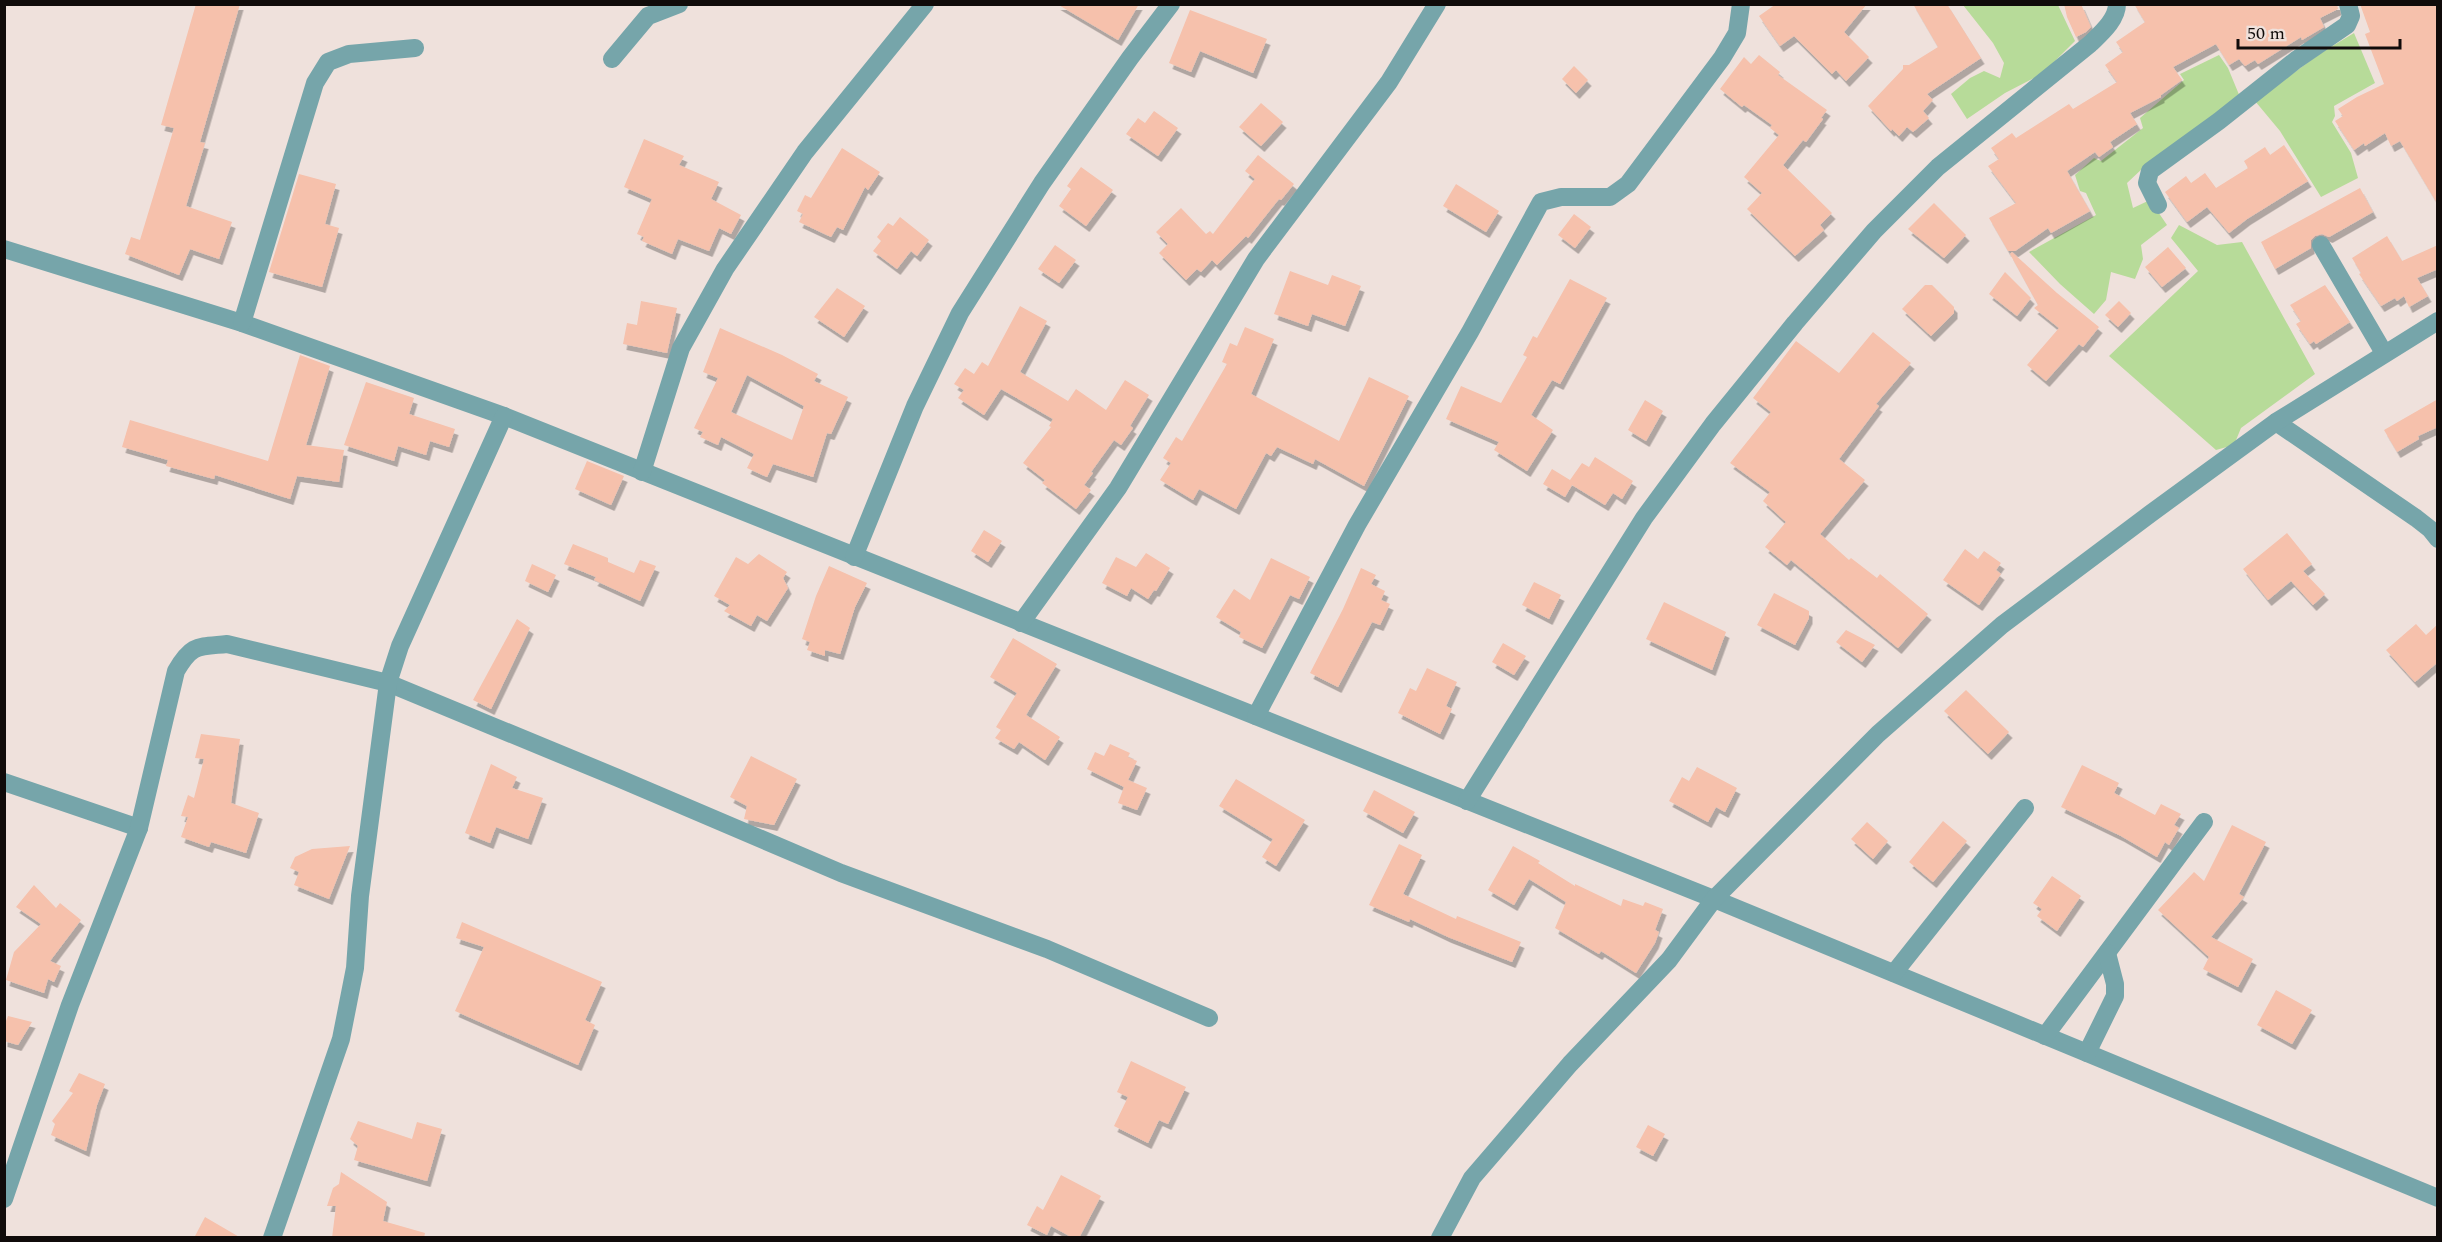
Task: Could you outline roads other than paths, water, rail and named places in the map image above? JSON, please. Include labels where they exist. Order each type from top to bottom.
[{"type":"street","points":[[612,59],[648,16],[679,4]]},
{"type":"street","points":[[642,472],[681,348],[725,269],[805,152],[925,4]]},
{"type":"street","points":[[854,557],[915,406],[960,313],[1042,183],[1171,4]]},
{"type":"street","points":[[1021,623],[1118,488],[1256,259],[1389,82],[1437,4]]},
{"type":"street","points":[[1256,716],[1357,525],[1470,332],[1541,202],[1561,197],[1610,197],[1628,184],[1722,58],[1737,33],[1741,4]]},
{"type":"street","points":[[1467,801],[1644,518],[1713,424],[1780,341],[1874,231],[1938,167],[2090,44],[2106,28],[2117,10],[2116,4]]},
{"type":"street","points":[[2158,205],[2147,183],[2150,171],[2219,121],[2296,60],[2347,26],[2351,16],[2348,4]]},
{"type":"street","points":[[242,323],[315,83],[328,62],[349,54],[414,48]]},
{"type":"street","points":[[2321,245],[2384,353]]},
{"type":"street","points":[[4,249],[242,323],[504,416],[1714,899],[2438,1198]]},
{"type":"street","points":[[1440,1238],[1472,1178],[1570,1064],[1669,960],[1714,899],[1878,734],[2002,625],[2276,422],[2438,321]]},
{"type":"street","points":[[273,1238],[341,1039],[355,968],[360,896],[388,683],[400,646],[504,416]]},
{"type":"street","points":[[2276,422],[2416,518],[2438,539]]},
{"type":"street","points":[[4,1199],[70,1005],[140,828],[176,671],[187,653],[201,646],[227,644],[388,683],[841,873],[1047,949],[1209,1018]]},
{"type":"street","points":[[4,782],[140,828]]},
{"type":"street","points":[[1894,973],[2025,808]]},
{"type":"street","points":[[2045,1036],[2204,822]]},
{"type":"street","points":[[2087,1053],[2115,996],[2115,984],[2107,953]]}]
